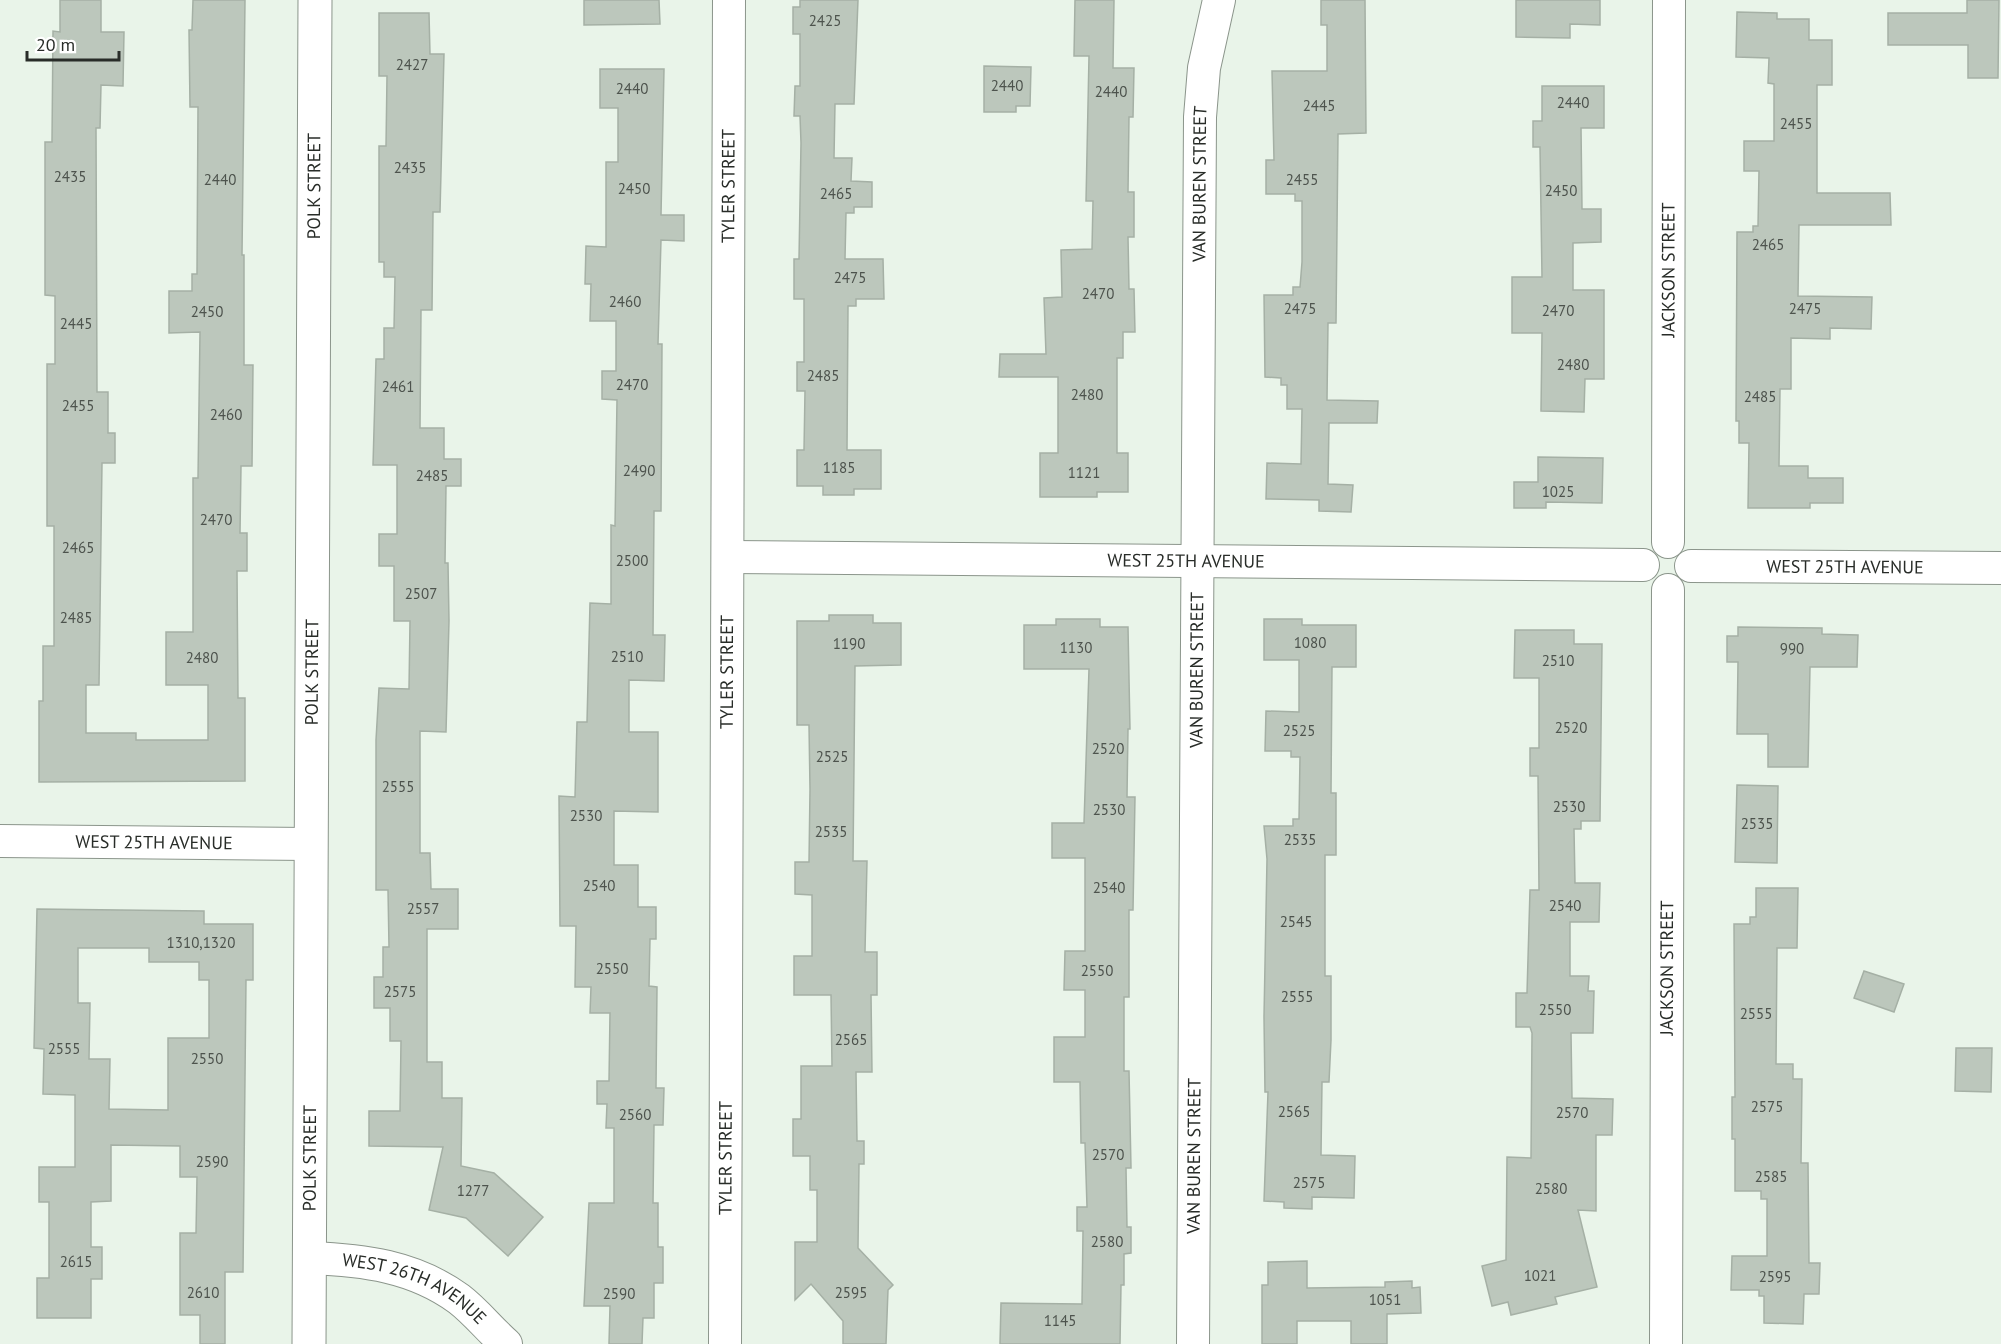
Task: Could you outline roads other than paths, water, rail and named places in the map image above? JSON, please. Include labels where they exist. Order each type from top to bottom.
[{"type":"street","name":"POLK STREET","points":[[309,1344],[309,844],[315,0]]},
{"type":"street","name":"TYLER STREET","points":[[725,1344],[729,0]]},
{"type":"street","name":"VAN BUREN STREET","points":[[1193,1344],[1200,117],[1204,68],[1219,0]]},
{"type":"street","name":"JACKSON STREET","points":[[1668,542],[1669,0]]},
{"type":"street","points":[[1668,542],[1684,549],[1691,566],[1684,582],[1668,590],[1649,582],[1643,565],[1649,549],[1656,544],[1668,542]]},
{"type":"street","name":"WEST 25TH AVENUE","points":[[728,557],[1643,565]]},
{"type":"street","name":"WEST 25TH AVENUE","points":[[1691,566],[2001,568]]},
{"type":"street","name":"JACKSON STREET","points":[[1667,1344],[1668,590]]},
{"type":"street","name":"WEST 25TH AVENUE","points":[[0,842],[309,844]]},
{"type":"street","name":"WEST 26TH AVENUE","points":[[310,1258],[362,1260],[397,1268],[429,1281],[460,1300],[506,1344]]},
{"type":"street","points":[[1661,1344],[1667,1344]]}]
